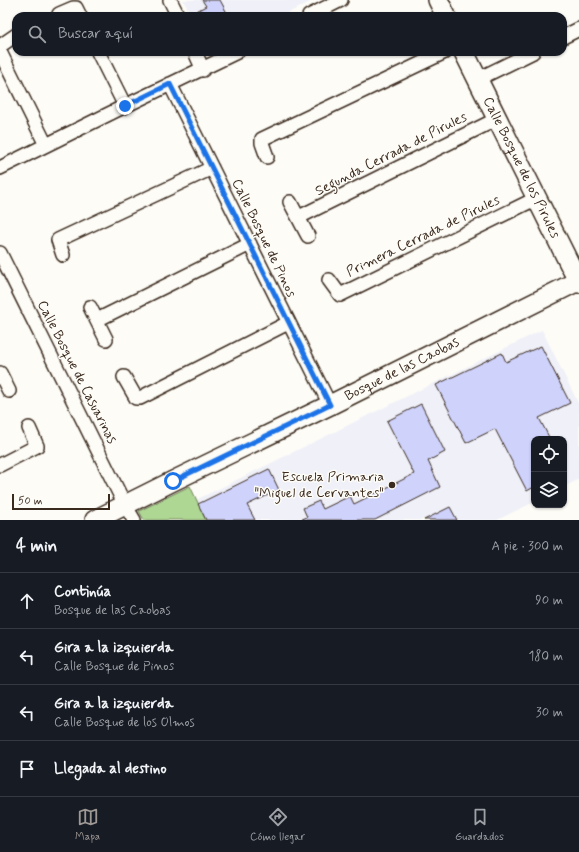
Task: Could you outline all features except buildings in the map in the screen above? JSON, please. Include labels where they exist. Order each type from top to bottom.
[{"type":"street","points":[[170,0],[176,12]]},
{"type":"street","points":[[317,12],[341,0]]},
{"type":"street","points":[[438,0],[444,12]]},
{"type":"street","points":[[64,12],[73,8],[76,8],[78,12]]},
{"type":"street","points":[[567,35],[579,29]]},
{"type":"street","points":[[0,46],[12,38]]},
{"type":"street","points":[[0,52],[46,145]]},
{"type":"street","points":[[100,56],[125,106]]},
{"type":"street","points":[[197,56],[202,70]]},
{"type":"street","points":[[0,168],[229,56]]},
{"type":"street","points":[[267,157],[262,139],[437,56]]},
{"type":"street","name":"Calle Bosque de los Pirules","points":[[466,56],[579,282]]},
{"type":"street","points":[[478,79],[525,56]]},
{"type":"street","name":"Calle Bosque de Pinos","points":[[170,84],[330,405]]},
{"type":"street","name":"Segunda Cerrada de Pirules","points":[[299,218],[497,118]]},
{"type":"street","points":[[63,255],[58,240],[212,168]]},
{"type":"street","name":"Primera Cerrada de Pirules","points":[[329,280],[340,295],[537,198]]},
{"type":"street","points":[[290,202],[308,236]]},
{"type":"street","points":[[97,320],[250,244]]},
{"type":"street","name":"Calle Bosque de Casuarinas","points":[[0,253],[130,512]]},
{"type":"street","name":"Bosque de las Caobas","points":[[95,520],[130,512],[330,405],[579,282]]},
{"type":"street","points":[[90,307],[106,339]]},
{"type":"street","points":[[124,378],[136,398],[140,398],[288,322]]},
{"type":"street","points":[[0,373],[9,391]]},
{"type":"street","points":[[0,464],[37,446],[29,428]]},
{"type":"shaded area","points":[[183,0],[314,0],[290,12],[190,12]]},
{"type":"shaded area","points":[[542,330],[579,405],[579,479],[567,485],[567,436],[531,436],[531,503],[497,520],[206,520],[196,500]]},
{"type":"green space","points":[[190,486],[206,520],[144,520],[139,511]]},
{"type":"place","name":"Escuela Primaria \"Miguel de Cervantes\"","points":[[392,485]]},
{"type":"route","points":[[125,106],[170,84],[330,405],[173,481]]}]
